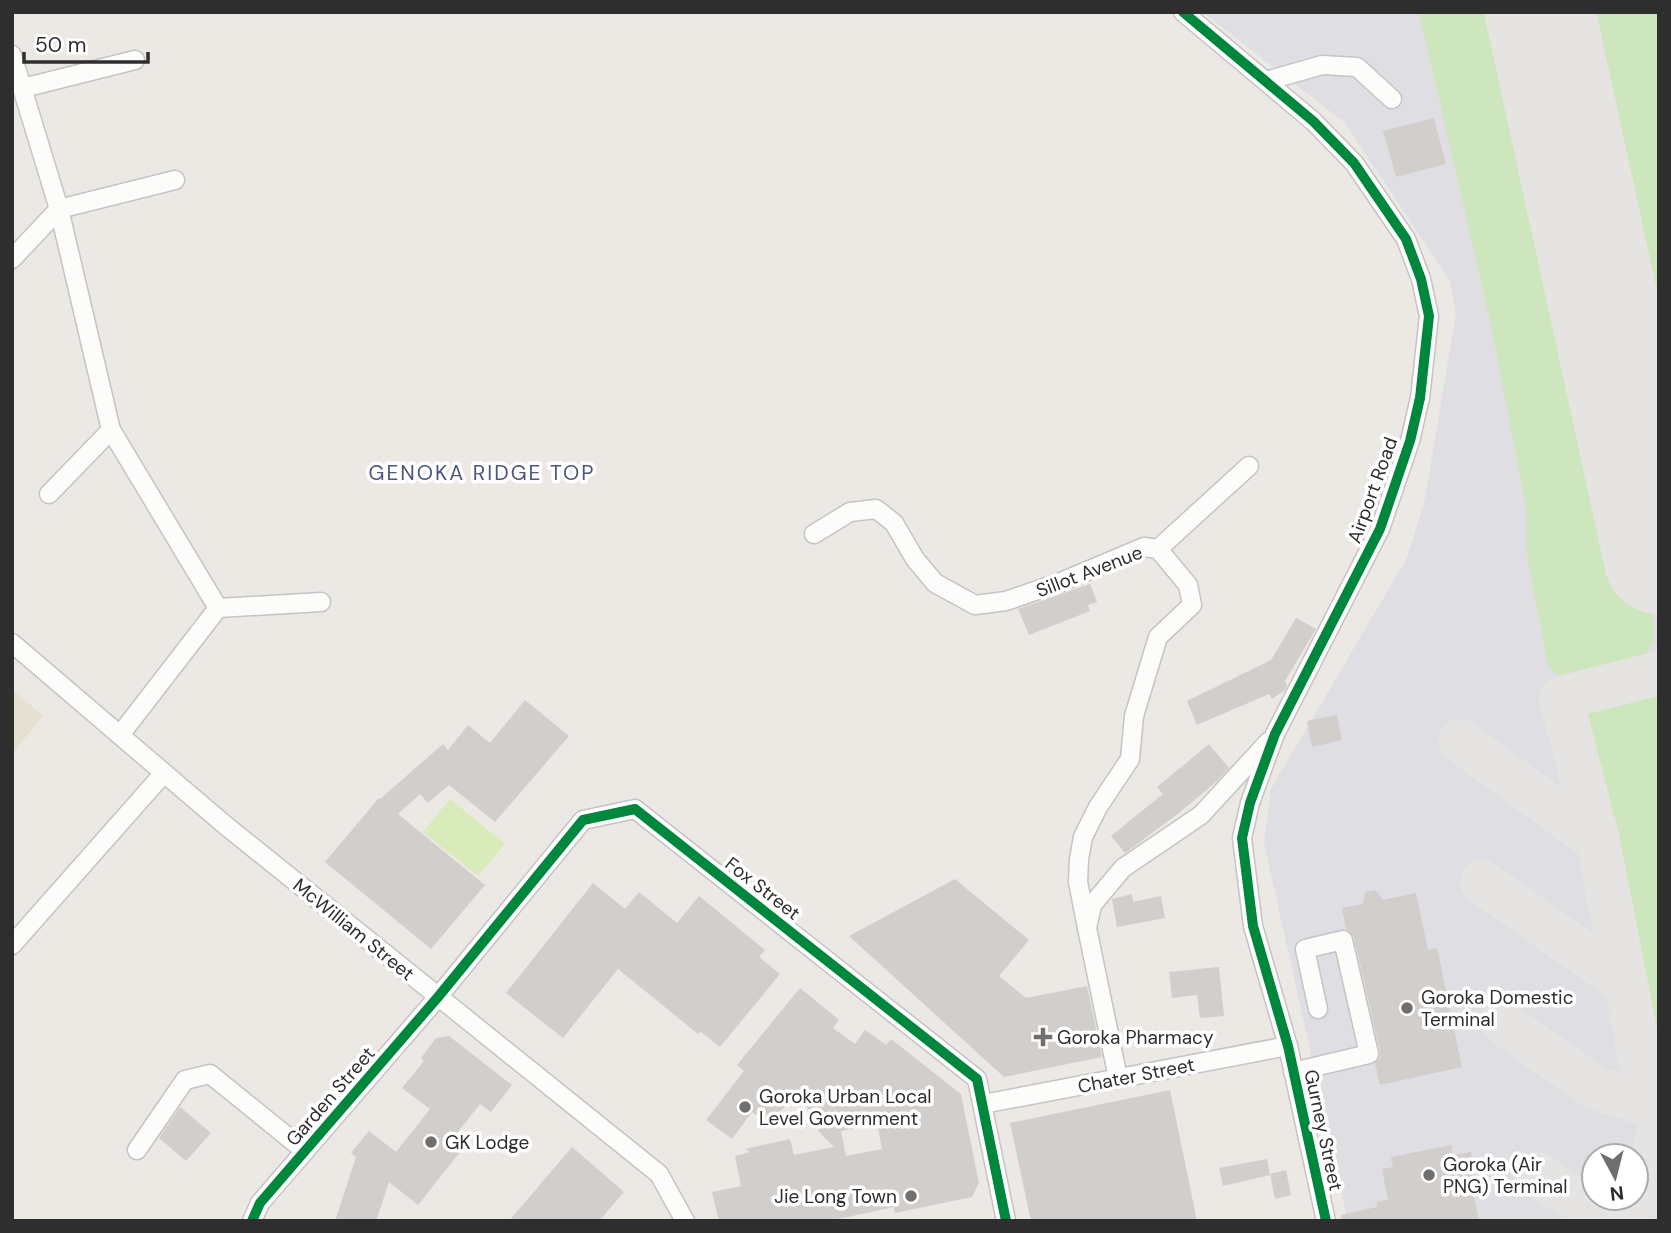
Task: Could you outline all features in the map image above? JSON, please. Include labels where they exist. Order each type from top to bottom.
[{"type":"street","name":"Airport Road","points":[[1183,12],[1313,121],[1354,163],[1406,239],[1418,269],[1429,316],[1420,398],[1410,440],[1380,529],[1275,734],[1250,803],[1242,838],[1253,926],[1288,1046]]},
{"type":"street","points":[[12,55],[60,209],[111,429],[218,608]]},
{"type":"street","points":[[23,88],[135,60]]},
{"type":"street","points":[[1266,82],[1322,65],[1357,67],[1392,99]]},
{"type":"street","points":[[12,259],[60,209],[175,180]]},
{"type":"street","points":[[49,494],[111,429]]},
{"type":"street","points":[[1158,549],[1249,466]]},
{"type":"street","name":"Sillot Avenue","points":[[814,534],[850,512],[876,509],[894,523],[915,559],[935,583],[975,605],[1006,601],[1061,582],[1144,547],[1158,549],[1188,585],[1192,605],[1158,637],[1134,716],[1130,759],[1098,807],[1083,837],[1078,882],[1087,928]]},
{"type":"street","points":[[120,735],[218,608],[321,602]]},
{"type":"street","name":"McWilliam Street","points":[[12,643],[225,825],[659,1174],[685,1221]]},
{"type":"street","points":[[1118,1078],[1087,928],[1092,905],[1123,868],[1201,815],[1275,734]]},
{"type":"street","points":[[12,945],[164,773]]},
{"type":"street","name":"Fox Street","points":[[438,997],[583,820],[635,809],[977,1079],[1006,1221]]},
{"type":"street","points":[[1293,1072],[1369,1054],[1343,940],[1305,949],[1318,1009]]},
{"type":"street","name":"Garden Street","points":[[252,1221],[260,1203],[438,997]]},
{"type":"street","name":"Gurney Street","points":[[1288,1046],[1326,1221]]},
{"type":"street","name":"Chater Street","points":[[983,1104],[1288,1046]]},
{"type":"street","points":[[137,1150],[185,1080],[210,1073],[305,1151]]},
{"type":"shaded area","points":[[1203,12],[1659,12],[1659,1221],[1348,1221],[1264,843],[1271,789],[1407,558],[1425,499],[1456,314],[1450,281],[1345,123]]},
{"type":"shaded area","points":[[12,689],[43,716],[12,754]]},
{"type":"green space","points":[[1419,12],[1519,12],[1654,624],[1653,642],[1641,660],[1582,677],[1561,678],[1548,665],[1527,555],[1527,512],[1491,325]]},
{"type":"green space","points":[[1565,12],[1659,12],[1659,463]]},
{"type":"green space","points":[[1642,688],[1659,688],[1659,1041],[1650,1029],[1576,707],[1583,702]]},
{"type":"green space","points":[[450,799],[505,844],[478,876],[423,832]]},
{"type":"building","points":[[1434,118],[1446,164],[1396,177],[1383,131]]},
{"type":"building","points":[[1090,584],[1097,602],[1088,605],[1090,611],[1029,635],[1018,609]]},
{"type":"building","points":[[1296,618],[1316,629],[1285,681],[1285,690],[1272,699],[1269,694],[1197,725],[1187,701],[1271,660]]},
{"type":"building","points":[[525,700],[569,736],[495,822],[449,785],[428,803],[420,794],[398,814],[485,885],[431,949],[325,862],[379,798],[443,744],[448,750],[468,725],[490,743]]},
{"type":"building","points":[[1337,715],[1342,740],[1312,747],[1307,721]]},
{"type":"building","points":[[1209,744],[1229,768],[1179,813],[1125,853],[1111,836],[1163,794],[1157,787]]},
{"type":"building","points":[[955,879],[1029,940],[999,976],[1026,998],[1087,986],[1102,1057],[1004,1077],[849,936]]},
{"type":"building","points":[[593,883],[625,909],[639,892],[677,923],[699,896],[765,950],[759,957],[780,974],[720,1047],[700,1031],[698,1034],[618,969],[563,1038],[506,993]]},
{"type":"building","name":"Goroka Domestic Terminal","points":[[1375,890],[1383,900],[1416,893],[1428,950],[1437,948],[1462,1067],[1380,1085],[1375,1063],[1380,1058],[1380,1051],[1354,937],[1346,929],[1342,908],[1363,904],[1365,892]]},
{"type":"building","points":[[1132,894],[1133,902],[1161,896],[1165,918],[1117,927],[1112,899]]},
{"type":"building","points":[[1219,967],[1224,1016],[1200,1018],[1197,995],[1172,998],[1169,972]]},
{"type":"building","points":[[800,988],[839,1020],[833,1028],[855,1044],[865,1030],[886,1045],[891,1039],[961,1094],[979,1183],[972,1197],[895,1213],[894,1207],[829,1221],[719,1221],[712,1192],[741,1186],[735,1156],[750,1152],[745,1149],[790,1139],[794,1155],[834,1147],[818,1131],[825,1122],[793,1096],[770,1125],[752,1112],[732,1139],[706,1120],[744,1071],[737,1065]],"holes":[[[877,1123],[882,1149],[846,1156],[841,1131]]]},
{"type":"building","points":[[449,1036],[512,1085],[491,1112],[480,1104],[453,1138],[464,1147],[418,1205],[389,1182],[376,1221],[335,1221],[356,1157],[351,1153],[369,1131],[396,1152],[430,1109],[402,1088],[424,1061],[421,1058],[436,1038]]},
{"type":"building","points":[[1170,1090],[1197,1221],[1031,1221],[1010,1123]]},
{"type":"building","points":[[180,1107],[211,1133],[186,1161],[159,1138]]},
{"type":"building","points":[[1451,1145],[1453,1155],[1471,1152],[1476,1180],[1471,1182],[1479,1221],[1341,1221],[1341,1215],[1377,1207],[1377,1202],[1388,1200],[1382,1169],[1393,1167],[1391,1157]]},
{"type":"building","points":[[572,1147],[624,1192],[599,1221],[509,1221]]},
{"type":"building","points":[[1267,1159],[1270,1175],[1223,1186],[1219,1168]]},
{"type":"building","points":[[1286,1170],[1291,1195],[1275,1199],[1270,1174]]},
{"type":"taxiway","points":[[1598,841],[1561,698],[1659,673]]},
{"type":"taxiway","points":[[1460,741],[1598,841],[1639,1052],[1648,1086],[1659,1099]]},
{"type":"taxiway","points":[[1482,882],[1624,982]]},
{"type":"taxiway","points":[[1503,1023],[1594,1087],[1659,1108]]},
{"type":"taxiway","points":[[1537,1174],[1596,1214],[1625,1215],[1643,1198],[1659,1128]]},
{"type":"runway","points":[[1540,12],[1659,559]]},
{"type":"cycle path","points":[[1183,12],[1313,121],[1354,163],[1406,239],[1421,279],[1429,316],[1420,398],[1410,441],[1380,529],[1275,734],[1250,803],[1242,838],[1253,926],[1288,1046],[1326,1221]]},
{"type":"cycle path","points":[[252,1221],[260,1203],[438,997],[583,820],[635,809],[977,1079],[1006,1221]]},
{"type":"place","name":"Goroka Domestic Terminal","points":[[1407,1008]]},
{"type":"place","name":"Goroka Pharmacy","points":[[1043,1037]]},
{"type":"place","name":"Goroka Urban Local Level Government","points":[[745,1107]]},
{"type":"place","name":"GK Lodge","points":[[431,1142]]},
{"type":"place","name":"Goroka (Air PNG) Terminal","points":[[1429,1175]]},
{"type":"place","name":"Jie Long Town","points":[[911,1196]]},
{"type":"district","name":"GENOKA RIDGE TOP","points":[[482,473]]}]
